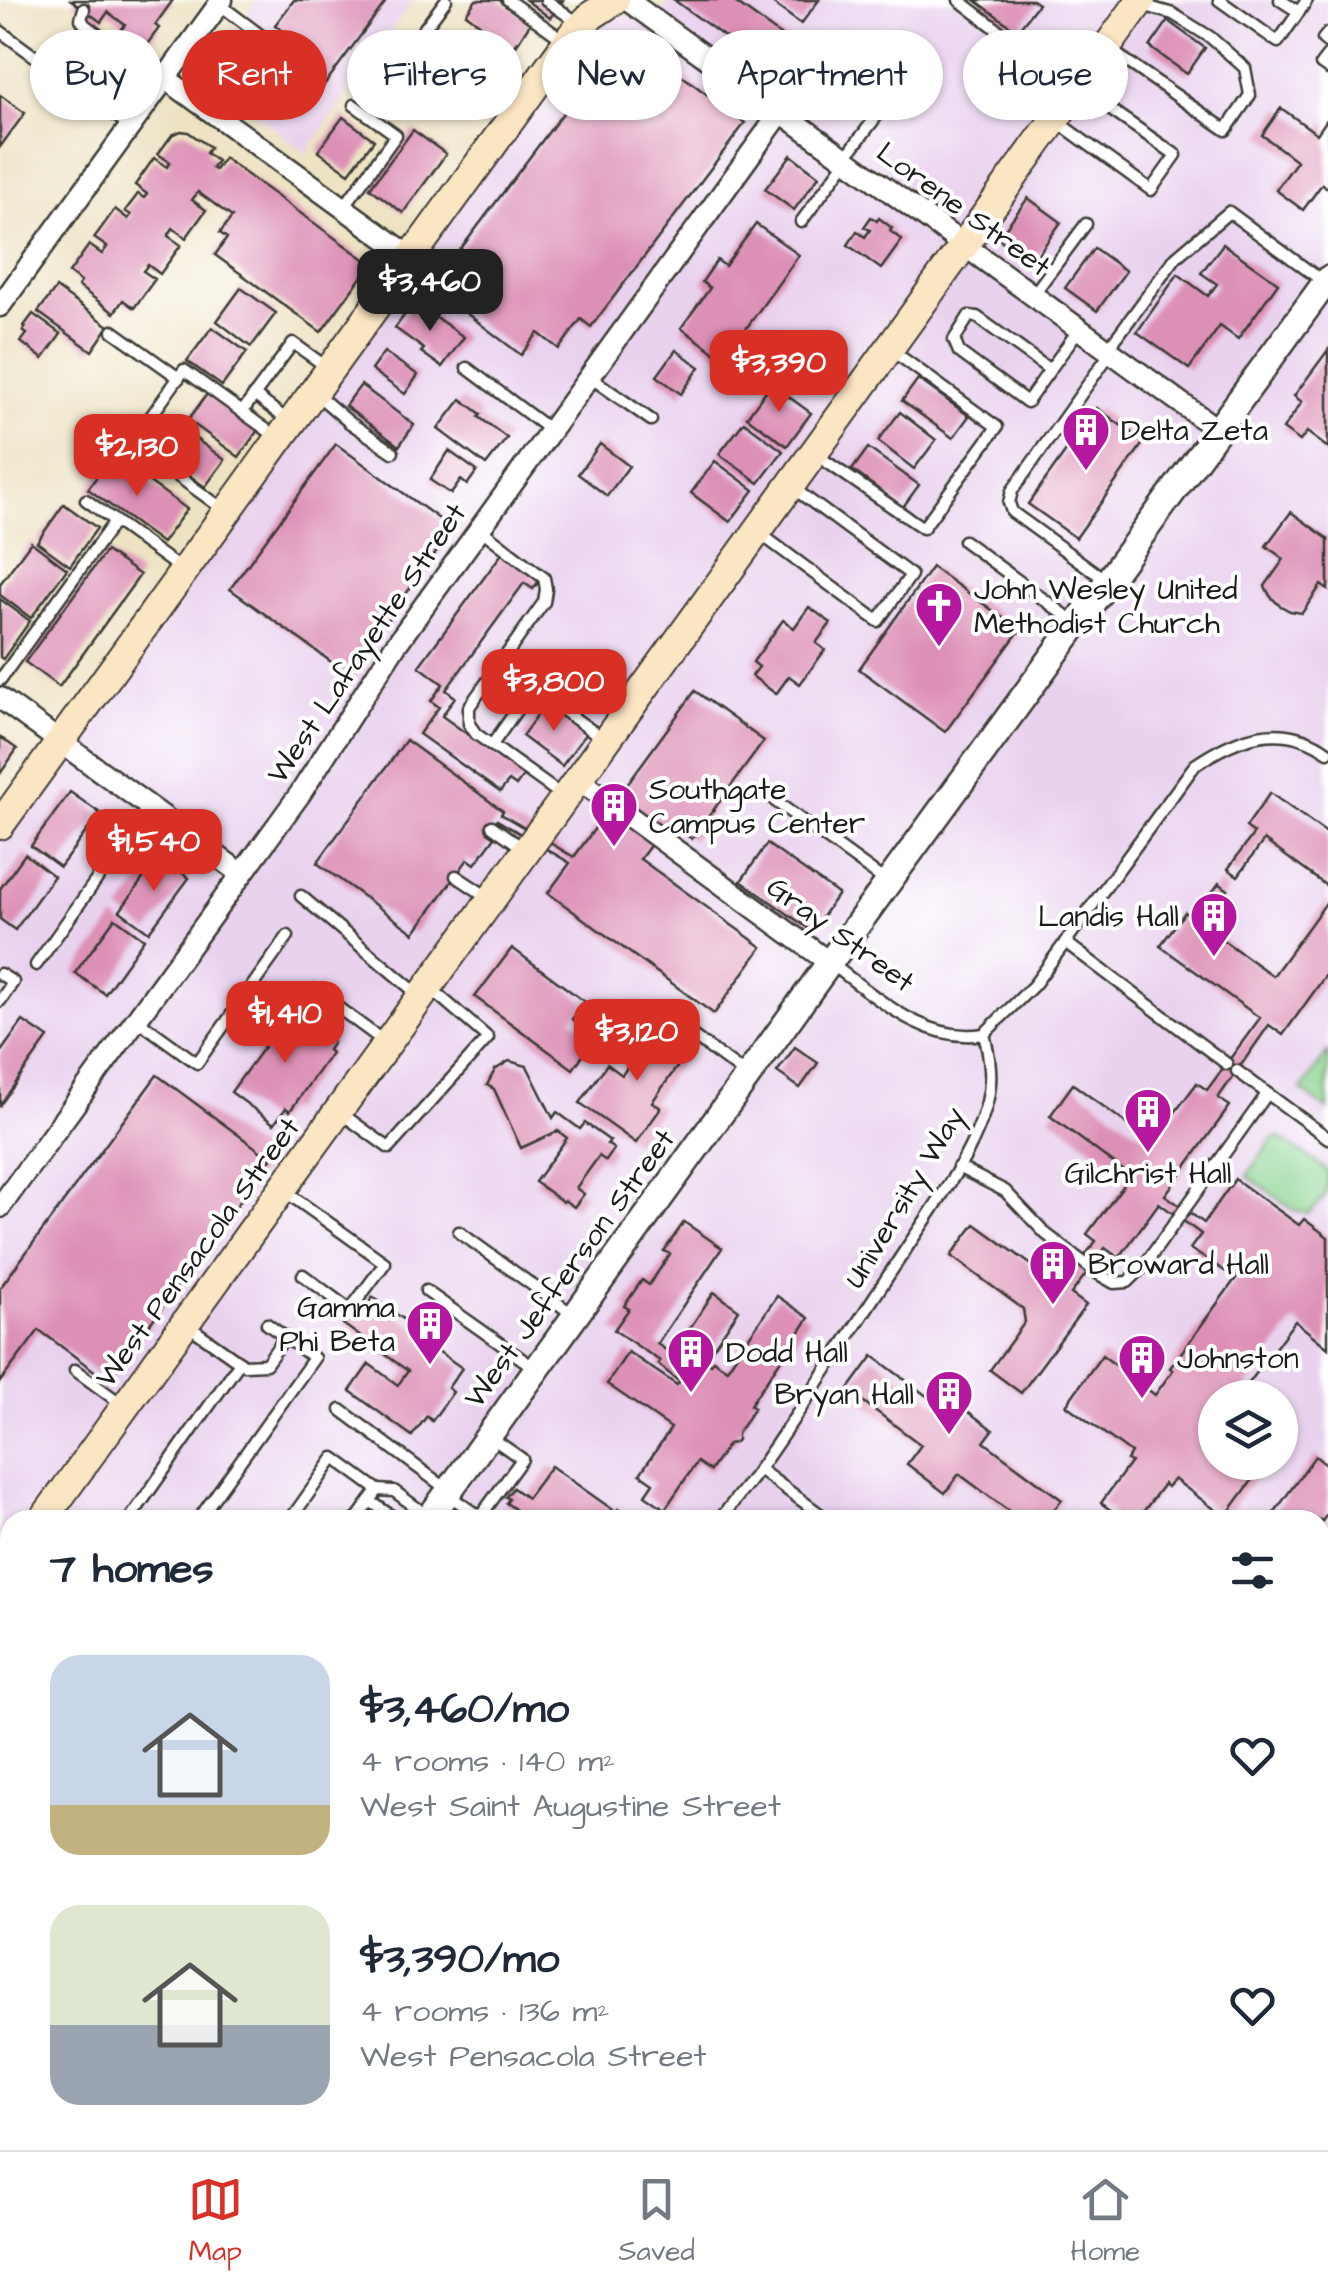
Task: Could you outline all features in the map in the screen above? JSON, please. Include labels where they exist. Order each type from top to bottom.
[{"type":"main road","points":[[578,30],[592,14],[615,0]]},
{"type":"main road","name":"West Pensacola Street","points":[[1119,30],[1139,2]]},
{"type":"main road","points":[[522,103],[542,77]]},
{"type":"main road","points":[[0,825],[510,120]]},
{"type":"main road","name":"West Pensacola Street","points":[[50,1510],[1053,120]]},
{"type":"street","name":"Lorene Street","points":[[627,0],[702,55]]},
{"type":"street","points":[[0,306],[221,2]]},
{"type":"street","points":[[164,80],[410,257]]},
{"type":"street","name":"West Lafayette Street","points":[[0,1208],[300,794],[379,668],[775,120]]},
{"type":"street","name":"Lorene Street","points":[[792,120],[1218,430]]},
{"type":"street","name":"West Jefferson Street","points":[[435,1510],[1326,281]]},
{"type":"street","points":[[0,698],[242,874]]},
{"type":"street","name":"Gray Street","points":[[571,788],[830,963]]},
{"type":"lane","points":[[423,30],[446,0]]},
{"type":"lane","points":[[508,0],[566,30]]},
{"type":"lane","points":[[546,0],[571,30]]},
{"type":"lane","points":[[958,0],[997,30]]},
{"type":"lane","points":[[1219,0],[1278,42],[1308,0]]},
{"type":"lane","points":[[1280,0],[1299,12]]},
{"type":"lane","points":[[221,2],[255,30]]},
{"type":"lane","points":[[1128,63],[1226,130],[1250,95],[1245,68],[1210,37],[1173,14],[1139,2]]},
{"type":"lane","points":[[84,9],[85,25],[164,80]]},
{"type":"lane","points":[[0,31],[130,126]]},
{"type":"lane","points":[[1328,33],[1323,39],[1328,43]]},
{"type":"lane","points":[[1328,55],[1322,64],[1328,69]]},
{"type":"lane","points":[[344,208],[396,135],[375,120]]},
{"type":"lane","points":[[801,222],[874,120]]},
{"type":"lane","points":[[1055,120],[1151,190],[1176,155],[1125,120]]},
{"type":"lane","points":[[1108,581],[1012,512],[1008,504],[1012,491],[1176,258],[1229,212],[1326,281]]},
{"type":"lane","points":[[1033,296],[1086,224]]},
{"type":"lane","points":[[1050,370],[977,317],[968,316],[954,340],[960,352],[1027,402],[1050,370],[1079,329]]},
{"type":"lane","points":[[112,330],[179,378]]},
{"type":"lane","points":[[242,412],[293,343],[349,422],[393,452]]},
{"type":"lane","points":[[814,453],[922,528],[997,427],[889,348]]},
{"type":"lane","points":[[467,368],[550,431]]},
{"type":"lane","points":[[226,511],[132,443],[184,370],[242,412],[285,431]]},
{"type":"lane","points":[[590,376],[651,420]]},
{"type":"lane","points":[[254,396],[285,431]]},
{"type":"lane","points":[[757,532],[878,621],[912,575],[790,486]]},
{"type":"lane","points":[[86,500],[183,570]]},
{"type":"lane","points":[[0,680],[115,522]]},
{"type":"lane","points":[[480,529],[544,578],[546,589],[544,602],[469,708],[469,724],[492,745],[571,788]]},
{"type":"lane","points":[[964,542],[1077,624]]},
{"type":"lane","points":[[492,745],[532,688],[606,740]]},
{"type":"lane","points":[[984,1034],[1034,985],[1194,765],[1217,750],[1252,736],[1295,736],[1324,749]]},
{"type":"lane","points":[[775,801],[888,883]]},
{"type":"lane","points":[[36,966],[148,806]]},
{"type":"lane","points":[[492,826],[526,851]]},
{"type":"lane","points":[[456,876],[480,892],[487,906]]},
{"type":"lane","points":[[302,896],[488,1038],[389,1148],[338,1111]]},
{"type":"lane","points":[[136,1019],[197,1063],[288,936]]},
{"type":"lane","points":[[1065,942],[1328,1138]]},
{"type":"lane","name":"Gray Street","points":[[830,963],[893,1009],[927,1028],[949,1035],[984,1034]]},
{"type":"lane","points":[[0,974],[13,982],[0,1000]]},
{"type":"lane","points":[[314,990],[387,1043]]},
{"type":"lane","name":"University Way","points":[[728,1510],[855,1329],[958,1167],[988,1100],[992,1070],[984,1034]]},
{"type":"lane","points":[[693,1036],[748,1076]]},
{"type":"lane","points":[[958,1167],[1005,1192],[1046,1234],[1100,1275],[1114,1283],[1128,1282],[1143,1267],[1267,1094]]},
{"type":"lane","points":[[282,1189],[385,1263],[350,1310],[303,1275]]},
{"type":"lane","points":[[459,1232],[575,1316]]},
{"type":"lane","points":[[426,1291],[536,1369]]},
{"type":"lane","points":[[185,1324],[244,1365],[266,1364],[285,1336]]},
{"type":"lane","points":[[205,1510],[314,1358],[267,1324]]},
{"type":"lane","points":[[136,1510],[240,1362]]},
{"type":"lane","points":[[75,1370],[125,1406]]},
{"type":"lane","points":[[340,1410],[471,1510]]},
{"type":"lane","points":[[485,1510],[522,1459],[488,1436]]},
{"type":"lane","points":[[297,1510],[334,1458],[378,1490],[394,1492],[417,1510]]},
{"type":"lane","points":[[759,1469],[814,1510]]},
{"type":"lane","points":[[363,1510],[378,1490]]},
{"type":"lane","points":[[370,1501],[383,1510]]},
{"type":"shaded area","points":[[257,0],[413,0],[392,30],[347,30],[347,94],[306,153],[263,120],[327,120],[327,30],[236,30]]},
{"type":"shaded area","points":[[672,0],[1328,0],[1328,1510],[0,1510],[0,825],[510,120],[522,120],[522,104],[542,76],[542,120],[682,120],[682,30],[584,30],[614,17],[664,10]]},
{"type":"green space","points":[[1328,1052],[1328,1110],[1301,1090]]},
{"type":"green space","points":[[1279,1137],[1328,1171],[1325,1196],[1308,1214],[1295,1211],[1247,1176],[1272,1140]]},
{"type":"building","points":[[71,0],[173,0],[155,25],[158,30],[121,30],[125,25],[108,12],[101,22]]},
{"type":"building","points":[[294,0],[387,0],[365,30],[347,30],[347,54],[327,81],[327,30],[282,30],[275,25]]},
{"type":"building","points":[[476,0],[500,0],[531,22],[522,36],[522,30],[488,30],[466,14]]},
{"type":"building","points":[[526,0],[563,0],[550,18]]},
{"type":"building","points":[[674,0],[732,0],[773,30],[715,30]]},
{"type":"building","points":[[768,0],[819,0],[801,24]]},
{"type":"building","points":[[975,0],[1032,0],[1038,4],[1016,30]]},
{"type":"building","points":[[1168,21],[1205,48],[1187,74],[1150,47]]},
{"type":"building","points":[[682,76],[702,91],[702,120],[745,123],[591,327],[581,319],[559,349],[538,333],[521,355],[432,287],[558,120],[682,120]]},
{"type":"building","points":[[0,95],[25,113],[0,147]]},
{"type":"building","points":[[1281,108],[1317,134],[1328,118],[1328,186],[1322,184],[1303,210],[1276,190],[1297,161],[1262,135]]},
{"type":"building","points":[[343,117],[374,140],[349,173],[318,151]]},
{"type":"building","points":[[413,130],[446,154],[403,213],[370,188]]},
{"type":"building","points":[[181,131],[210,147],[206,153],[217,161],[212,168],[215,170],[224,158],[371,264],[321,332],[215,255],[227,238],[220,233],[232,217],[198,192],[192,200],[206,210],[186,238],[173,228],[168,236],[181,245],[160,274],[148,265],[143,271],[155,279],[134,308],[123,300],[114,313],[78,286],[81,282],[69,273],[89,245],[102,254],[107,247],[94,238],[115,209],[128,219],[131,215],[125,211],[138,194],[144,198],[147,194],[135,185],[154,158],[167,167],[170,162],[158,154],[172,135]]},
{"type":"building","points":[[791,155],[819,176],[794,210],[765,189]]},
{"type":"building","points":[[1028,198],[1061,222],[1032,263],[998,238]]},
{"type":"building","points":[[871,217],[877,221],[879,218],[902,240],[881,269],[848,245],[857,231],[865,237],[870,230],[864,227]]},
{"type":"building","points":[[756,224],[799,255],[724,359],[681,328],[710,288],[702,282],[717,260],[725,266]]},
{"type":"building","points":[[1223,244],[1278,283],[1238,339],[1220,326],[1189,369],[1137,332],[1178,274],[1208,296],[1217,284],[1201,273]]},
{"type":"building","points":[[1094,248],[1126,271],[1097,311],[1065,288]]},
{"type":"building","points":[[56,288],[109,326],[92,351],[38,312]]},
{"type":"building","points":[[241,288],[276,313],[251,347],[217,321]]},
{"type":"building","points":[[414,302],[464,337],[442,367],[395,328]]},
{"type":"building","points":[[33,314],[61,334],[43,359],[21,342],[27,334],[24,326]]},
{"type":"building","points":[[212,327],[247,352],[222,386],[187,361]]},
{"type":"building","points":[[676,350],[700,367],[681,394],[657,376]]},
{"type":"building","points":[[1328,350],[1328,448],[1307,432],[1300,441],[1283,429],[1302,402],[1294,396]]},
{"type":"building","points":[[384,352],[418,375],[405,394],[371,370]]},
{"type":"building","points":[[918,379],[969,416],[953,438],[902,401]]},
{"type":"building","points":[[771,384],[811,413],[787,446],[747,417]]},
{"type":"building","points":[[361,385],[414,425],[399,446],[345,406]]},
{"type":"building","points":[[207,394],[258,430],[239,457],[188,420]]},
{"type":"building","points":[[461,399],[507,438],[486,465],[438,429]]},
{"type":"building","name":"Delta Zeta","points":[[1097,408],[1144,442],[1076,538],[1028,504]]},
{"type":"building","points":[[900,412],[936,440],[914,469],[878,441]]},
{"type":"building","points":[[744,422],[783,451],[759,483],[719,454]]},
{"type":"building","points":[[174,423],[225,460],[205,487],[155,450]]},
{"type":"building","points":[[336,444],[453,529],[348,674],[230,589]]},
{"type":"building","points":[[600,444],[629,466],[607,496],[578,474]]},
{"type":"building","points":[[868,448],[919,485],[903,507],[852,470]]},
{"type":"building","points":[[449,451],[477,471],[467,485],[461,480],[451,494],[430,480]]},
{"type":"building","points":[[112,455],[187,509],[162,543],[88,489]]},
{"type":"building","points":[[715,461],[754,490],[730,522],[691,493]]},
{"type":"building","points":[[64,504],[97,528],[70,566],[37,542]]},
{"type":"building","points":[[1291,512],[1328,539],[1328,590],[1321,585],[1302,613],[1279,605],[1265,586],[1284,559],[1266,546]]},
{"type":"building","points":[[31,542],[67,569],[31,618],[0,595],[0,584]]},
{"type":"building","points":[[106,551],[140,575],[59,687],[25,662]]},
{"type":"building","points":[[503,552],[539,581],[533,589],[524,583],[446,690],[455,697],[442,716],[524,775],[516,786],[509,781],[500,792],[419,734],[439,707],[431,701],[443,684],[419,666]]},
{"type":"building","name":"John Wesley United Methodist Church","points":[[932,567],[1020,630],[945,732],[859,669]]},
{"type":"building","points":[[0,599],[30,621],[3,659],[0,657]]},
{"type":"building","points":[[809,607],[831,623],[816,643],[825,650],[800,684],[789,676],[776,694],[752,676],[759,667],[753,662],[783,620],[794,628]]},
{"type":"building","name":"Southgate Campus Center","points":[[695,691],[764,741],[692,839],[668,822],[640,859],[762,947],[714,1014],[548,893],[570,863],[497,820],[488,832],[495,837],[475,864],[468,859],[414,933],[317,863],[406,740],[503,811],[501,814],[574,857]]},
{"type":"building","points":[[546,703],[586,733],[562,766],[522,736]]},
{"type":"building","points":[[0,737],[17,749],[0,774]]},
{"type":"building","points":[[70,792],[100,813],[60,867],[31,846]]},
{"type":"building","name":"Landis Hall","points":[[1270,793],[1328,834],[1328,887],[1264,840],[1238,876],[1228,869],[1254,833],[1246,827]]},
{"type":"building","points":[[767,844],[838,894],[812,931],[741,881]]},
{"type":"building","points":[[25,854],[54,876],[15,930],[0,919],[0,889]]},
{"type":"building","points":[[159,856],[189,878],[149,932],[120,911]]},
{"type":"building","points":[[1219,883],[1228,890],[1202,925],[1273,976],[1328,900],[1328,972],[1283,1035],[1269,1025],[1218,1098],[1230,1106],[1165,1195],[1204,1223],[1235,1179],[1299,1225],[1304,1219],[1328,1237],[1328,1348],[1295,1321],[1251,1380],[1198,1380],[1198,1480],[1253,1480],[1230,1510],[1216,1510],[1174,1479],[1167,1487],[1164,1484],[1144,1510],[1110,1510],[1101,1503],[1131,1462],[1127,1460],[1131,1453],[1066,1405],[1102,1355],[1155,1395],[1173,1370],[1170,1368],[1236,1278],[1190,1249],[1201,1234],[1159,1203],[1119,1258],[1105,1248],[1071,1294],[1086,1305],[1021,1393],[990,1370],[1025,1322],[1023,1309],[951,1256],[975,1224],[1062,1287],[1096,1241],[1087,1234],[1126,1182],[1124,1171],[1050,1116],[1073,1084],[1146,1138],[1158,1135],[1197,1083],[1207,1090],[1260,1018],[1160,946],[1185,912],[1193,918]]},
{"type":"building","points":[[115,918],[144,939],[105,994],[75,973]]},
{"type":"building","points":[[512,948],[585,1002],[572,1019],[596,1037],[573,1069],[475,997]]},
{"type":"building","points":[[299,1003],[322,1020],[315,1029],[333,1042],[328,1050],[331,1053],[290,1111],[286,1108],[274,1124],[231,1092]]},
{"type":"building","points":[[23,1021],[48,1038],[0,1105],[0,1053]]},
{"type":"building","points":[[659,1022],[692,1046],[652,1102],[661,1108],[636,1143],[580,1103],[607,1064],[622,1075]]},
{"type":"building","points":[[795,1047],[818,1063],[800,1088],[777,1072]]},
{"type":"building","points":[[509,1061],[527,1066],[553,1118],[557,1112],[580,1129],[585,1123],[610,1141],[607,1144],[614,1149],[606,1161],[599,1156],[576,1188],[584,1194],[574,1207],[535,1182],[567,1138],[558,1131],[521,1148],[494,1089],[487,1085],[495,1070]]},
{"type":"building","points":[[157,1075],[271,1159],[108,1381],[39,1330],[0,1382],[0,1288]]},
{"type":"building","name":"Dodd Hall","points":[[684,1222],[722,1248],[657,1344],[689,1366],[697,1355],[680,1343],[714,1292],[739,1310],[705,1360],[711,1364],[713,1360],[727,1369],[777,1296],[809,1318],[750,1405],[754,1408],[737,1440],[728,1444],[710,1471],[697,1462],[665,1509],[645,1495],[653,1483],[640,1474],[671,1428],[607,1384],[628,1352],[677,1385],[684,1375],[677,1380],[658,1364],[660,1361],[614,1330],[629,1309],[624,1306],[642,1280],[649,1285],[670,1254],[664,1251]]},
{"type":"building","name":"Gamma Phi Beta","points":[[373,1297],[421,1332],[418,1337],[462,1368],[448,1388],[453,1392],[432,1421],[427,1416],[412,1436],[350,1391],[369,1364],[398,1385],[408,1371],[343,1324],[357,1305],[364,1310]]},
{"type":"building","name":"Bryan Hall","points":[[873,1356],[951,1414],[958,1404],[993,1430],[984,1442],[1062,1500],[1054,1510],[1008,1510],[959,1474],[945,1493],[907,1464],[921,1445],[848,1390]]},
{"type":"building","points":[[1315,1456],[1328,1466],[1328,1510],[1276,1510]]},
{"type":"building","points":[[551,1466],[613,1510],[514,1510],[506,1503],[513,1488],[527,1498]]},
{"type":"place","name":"Delta Zeta","points":[[1086,472]]},
{"type":"place","name":"John Wesley United Methodist Church","points":[[939,648]]},
{"type":"place","name":"Southgate Campus Center","points":[[614,848]]},
{"type":"place","name":"Landis Hall","points":[[1214,958]]},
{"type":"place","name":"Gilchrist Hall","points":[[1148,1154]]},
{"type":"place","name":"Broward Hall","points":[[1053,1306]]},
{"type":"place","name":"Gamma Phi Beta","points":[[430,1366]]},
{"type":"place","name":"Dodd Hall","points":[[691,1394]]},
{"type":"place","name":"Johnston","points":[[1142,1400]]},
{"type":"place","name":"Bryan Hall","points":[[949,1436]]}]
